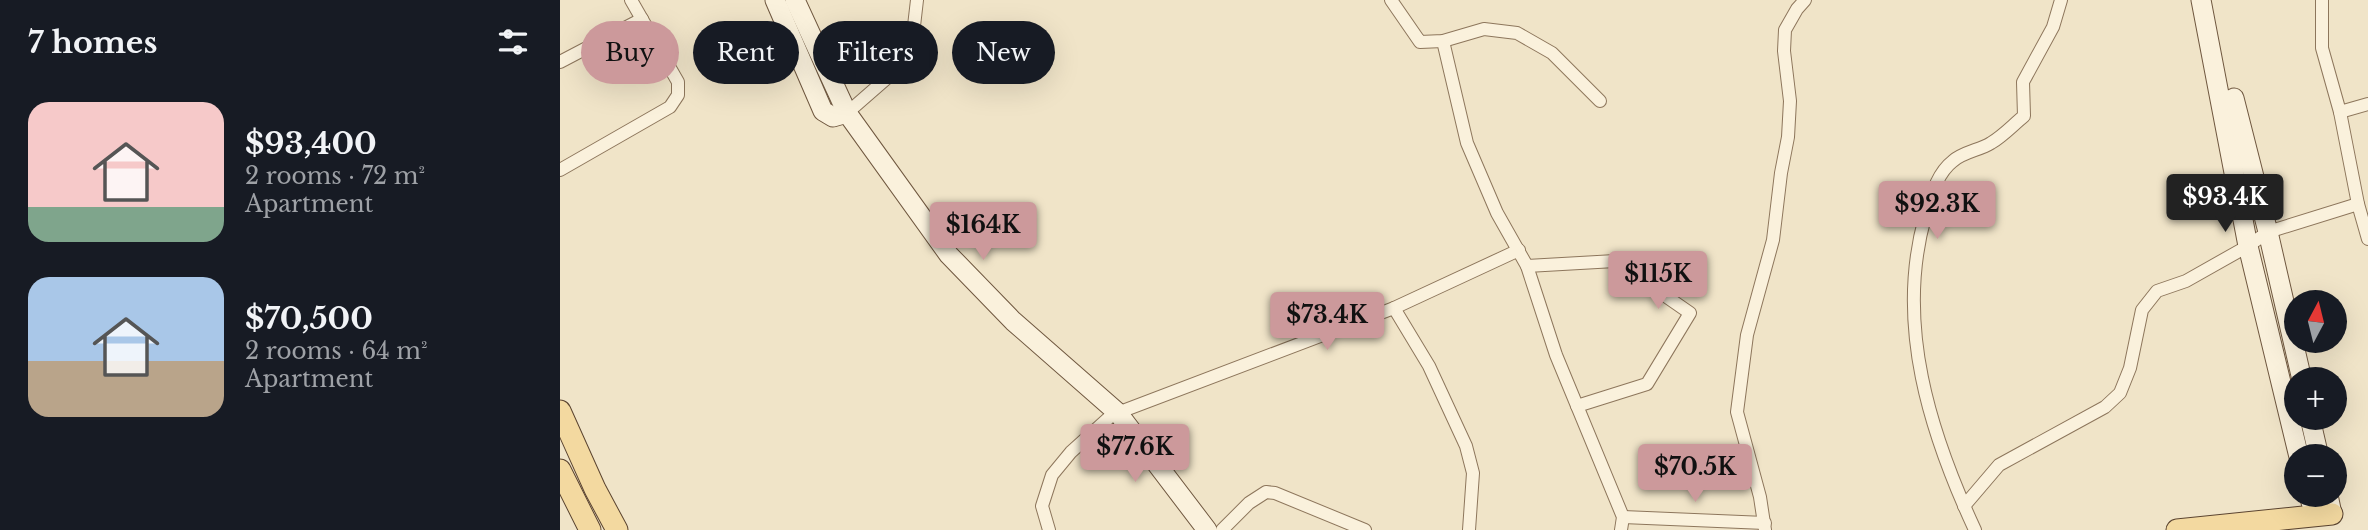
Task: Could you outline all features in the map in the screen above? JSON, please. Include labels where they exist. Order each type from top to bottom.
[{"type":"main road","points":[[775,0],[823,111],[833,117],[847,113]]},
{"type":"main road","points":[[795,0],[847,113],[948,255],[1013,321],[1115,414],[1207,530]]},
{"type":"main road","points":[[2202,0],[2248,246],[2296,444]]},
{"type":"main road","points":[[2215,0],[2238,120],[2268,232],[2299,367]]},
{"type":"main road","points":[[560,411],[595,489],[617,530]]},
{"type":"main road","points":[[1115,414],[1191,530]]},
{"type":"main road","points":[[560,470],[590,530]]},
{"type":"main road","points":[[2177,530],[2309,507]]},
{"type":"street","points":[[560,170],[670,107],[678,95],[678,82],[631,0]]},
{"type":"street","points":[[847,113],[902,65],[914,26],[917,0]]},
{"type":"street","points":[[1391,0],[1420,43],[1443,41],[1484,29],[1517,33],[1552,53],[1600,101]]},
{"type":"street","points":[[1443,41],[1467,144],[1497,213],[1527,266],[1556,355],[1622,524],[1765,527],[1737,412],[1737,401],[1747,335],[1773,240],[1780,173],[1788,137],[1790,101],[1784,51],[1785,30],[1805,0]]},
{"type":"street","points":[[1975,530],[1945,460],[1916,357],[1912,293],[1922,229],[1934,187],[1952,161],[1992,143],[2024,116],[2023,82],[2053,27],[2061,0]]},
{"type":"street","points":[[2322,0],[2322,48],[2340,111],[2358,204],[2368,239]]},
{"type":"street","points":[[560,62],[642,19]]},
{"type":"street","points":[[2340,111],[2368,104]]},
{"type":"street","points":[[1964,506],[1999,466],[2105,407],[2120,393],[2130,368],[2143,310],[2157,291],[2186,281],[2268,232],[2358,204]]},
{"type":"street","points":[[1049,530],[1042,506],[1052,475],[1071,452],[1115,414],[1394,308],[1519,250]]},
{"type":"street","points":[[1527,266],[1615,261],[1690,313],[1647,384],[1577,406]]},
{"type":"street","points":[[1394,308],[1429,366],[1466,446],[1473,473],[1469,530]]},
{"type":"street","points":[[1222,530],[1249,503],[1266,492],[1275,493],[1365,530]]}]
